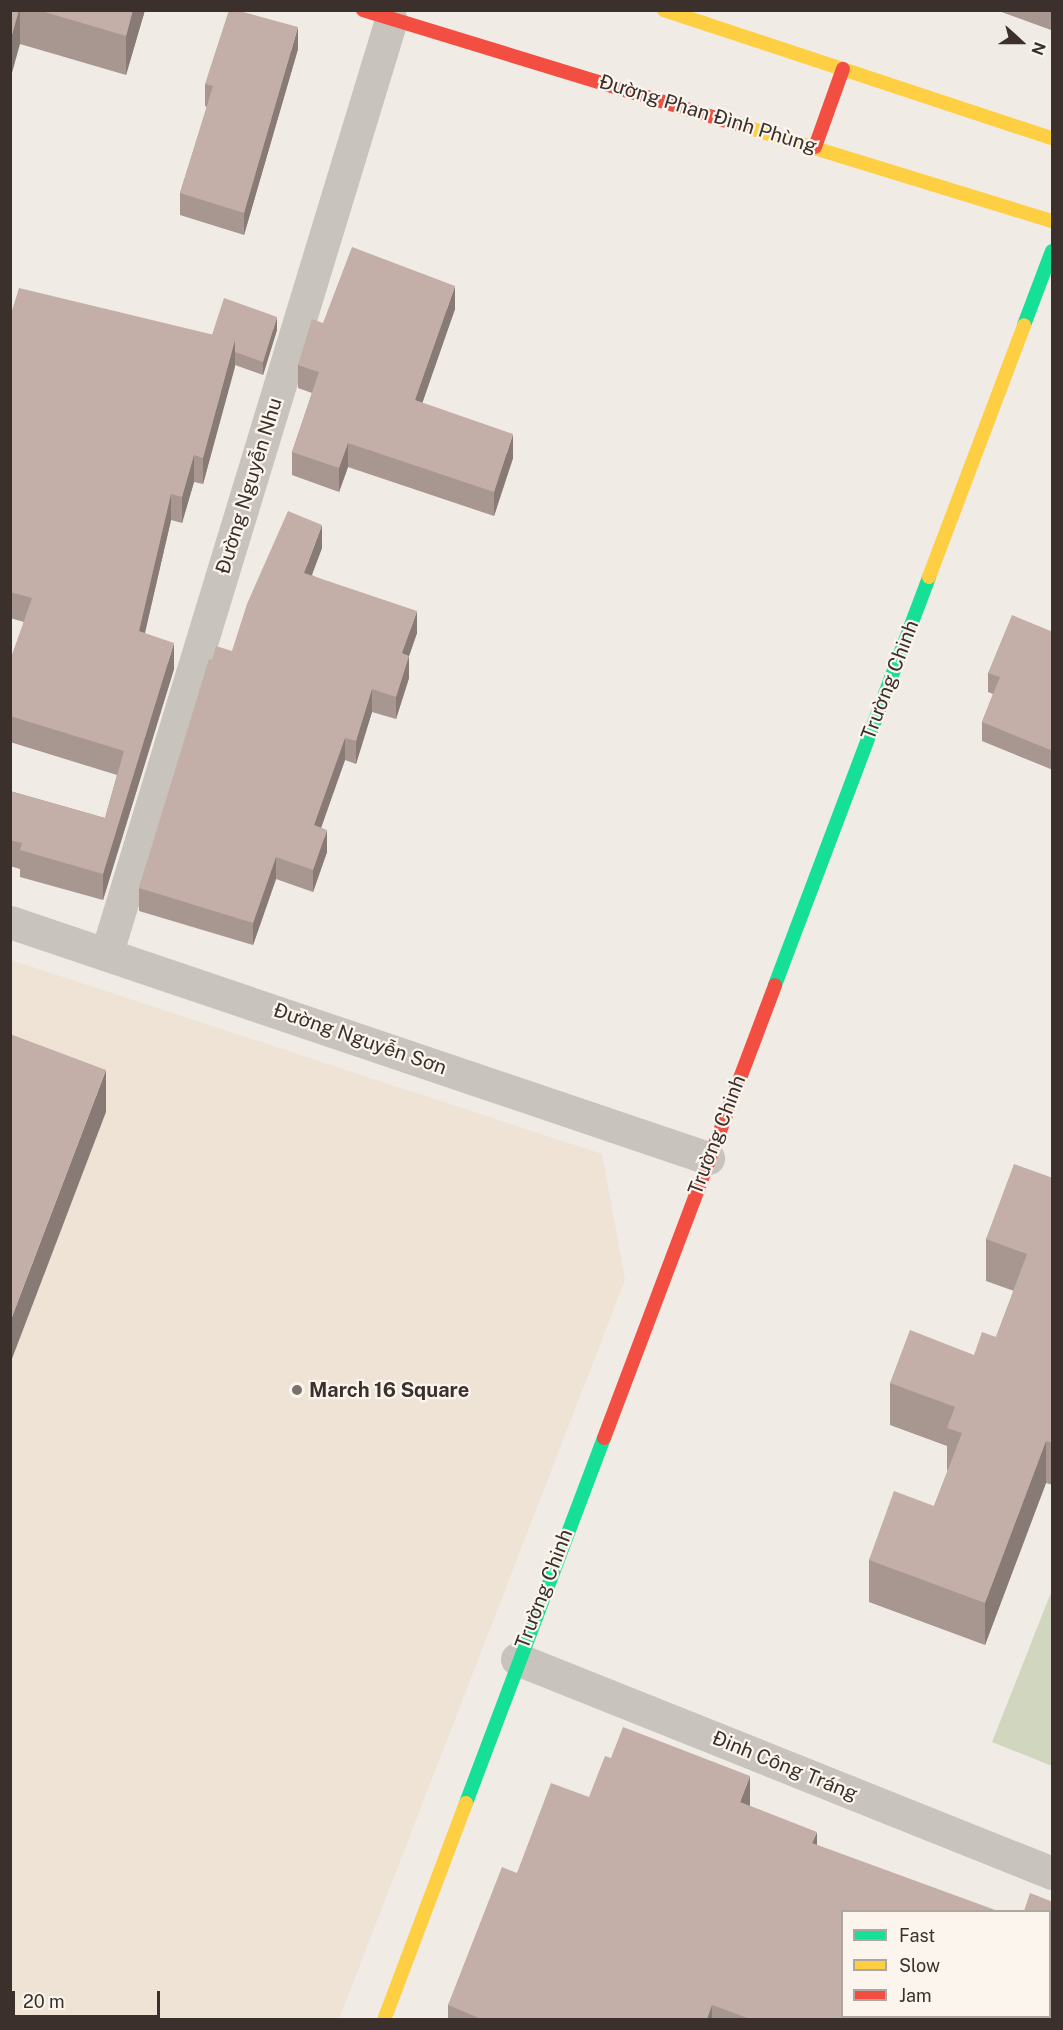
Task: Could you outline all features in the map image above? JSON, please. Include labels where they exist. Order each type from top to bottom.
[{"type":"street","points":[[664,10],[1053,138]]},
{"type":"street","name":"Đường Phan Đình Phùng","points":[[377,15],[1053,221]]},
{"type":"street","name":"Đường Nguyễn Nhu","points":[[106,952],[377,15]]},
{"type":"street","points":[[815,147],[843,69]]},
{"type":"street","name":"Trường Chinh","points":[[384,2019],[517,1659],[1053,250]]},
{"type":"street","name":"Đường Nguyễn Sơn","points":[[10,921],[708,1158]]},
{"type":"street","name":"Đinh Công Tráng","points":[[517,1659],[1053,1873]]},
{"type":"green space","points":[[1052,1590],[1052,1766],[992,1742]]},
{"type":"shaded area","name":"March 16 Square","points":[[11,960],[602,1154],[625,1280],[339,2019],[11,2020]]},
{"type":"building","points":[[10,10],[19,10],[10,41]]},
{"type":"building","points":[[38,10],[133,10],[126,36]]},
{"type":"building","points":[[229,10],[298,27],[244,213],[180,193],[213,86],[205,84]]},
{"type":"building","points":[[352,247],[455,286],[415,400],[513,434],[494,492],[348,443],[339,468],[292,452],[319,372],[298,365],[312,319],[323,323]]},
{"type":"building","points":[[19,288],[235,340],[203,458],[194,455],[182,497],[171,494],[139,631],[174,643],[103,874],[20,850],[22,843],[10,840],[10,791],[105,818],[124,751],[10,716],[10,661],[32,598],[10,592],[10,317]]},
{"type":"building","points":[[224,298],[277,317],[263,362],[235,352],[235,340],[212,335]]},
{"type":"building","points":[[288,511],[322,525],[304,573],[417,611],[402,653],[409,656],[396,697],[372,689],[356,741],[345,738],[314,825],[327,830],[313,870],[276,857],[253,923],[139,888],[209,659],[212,660],[216,646],[232,651],[247,604]]},
{"type":"building","points":[[1012,615],[1053,632],[1053,751],[982,722],[1000,677],[988,673]]},
{"type":"building","points":[[10,1034],[106,1070],[10,1322]]},
{"type":"building","points":[[1014,1164],[1053,1178],[1053,1443],[1046,1441],[985,1603],[869,1560],[894,1491],[934,1506],[962,1433],[947,1428],[955,1407],[890,1383],[910,1330],[974,1355],[982,1332],[996,1337],[1027,1254],[986,1239]]},
{"type":"building","points":[[623,1727],[750,1776],[740,1802],[817,1832],[812,1843],[995,1910],[841,1910],[841,2018],[940,2019],[750,2019],[712,2005],[707,2019],[478,2019],[448,2005],[502,1867],[517,1873],[551,1783],[589,1797],[605,1756],[611,1758]]},
{"type":"building","points":[[1030,1893],[1053,1902],[1053,2019],[1028,2019],[1051,2018],[1051,1910],[1024,1910]]},
{"type":"traffic: fast","points":[[1024,325],[1052,251]]},
{"type":"traffic: fast","points":[[775,985],[929,577]]},
{"type":"traffic: fast","points":[[466,1803],[604,1438]]},
{"type":"traffic: slow","points":[[664,10],[1052,138]]},
{"type":"traffic: slow","points":[[743,126],[1052,221]]},
{"type":"traffic: slow","points":[[929,577],[1024,325]]},
{"type":"traffic: slow","points":[[384,2020],[466,1803]]},
{"type":"traffic: jam","points":[[363,10],[743,126]]},
{"type":"traffic: jam","points":[[815,147],[843,69]]},
{"type":"traffic: jam","points":[[604,1438],[775,985]]},
{"type":"place","name":"March 16 Square","points":[[297,1390]]}]
